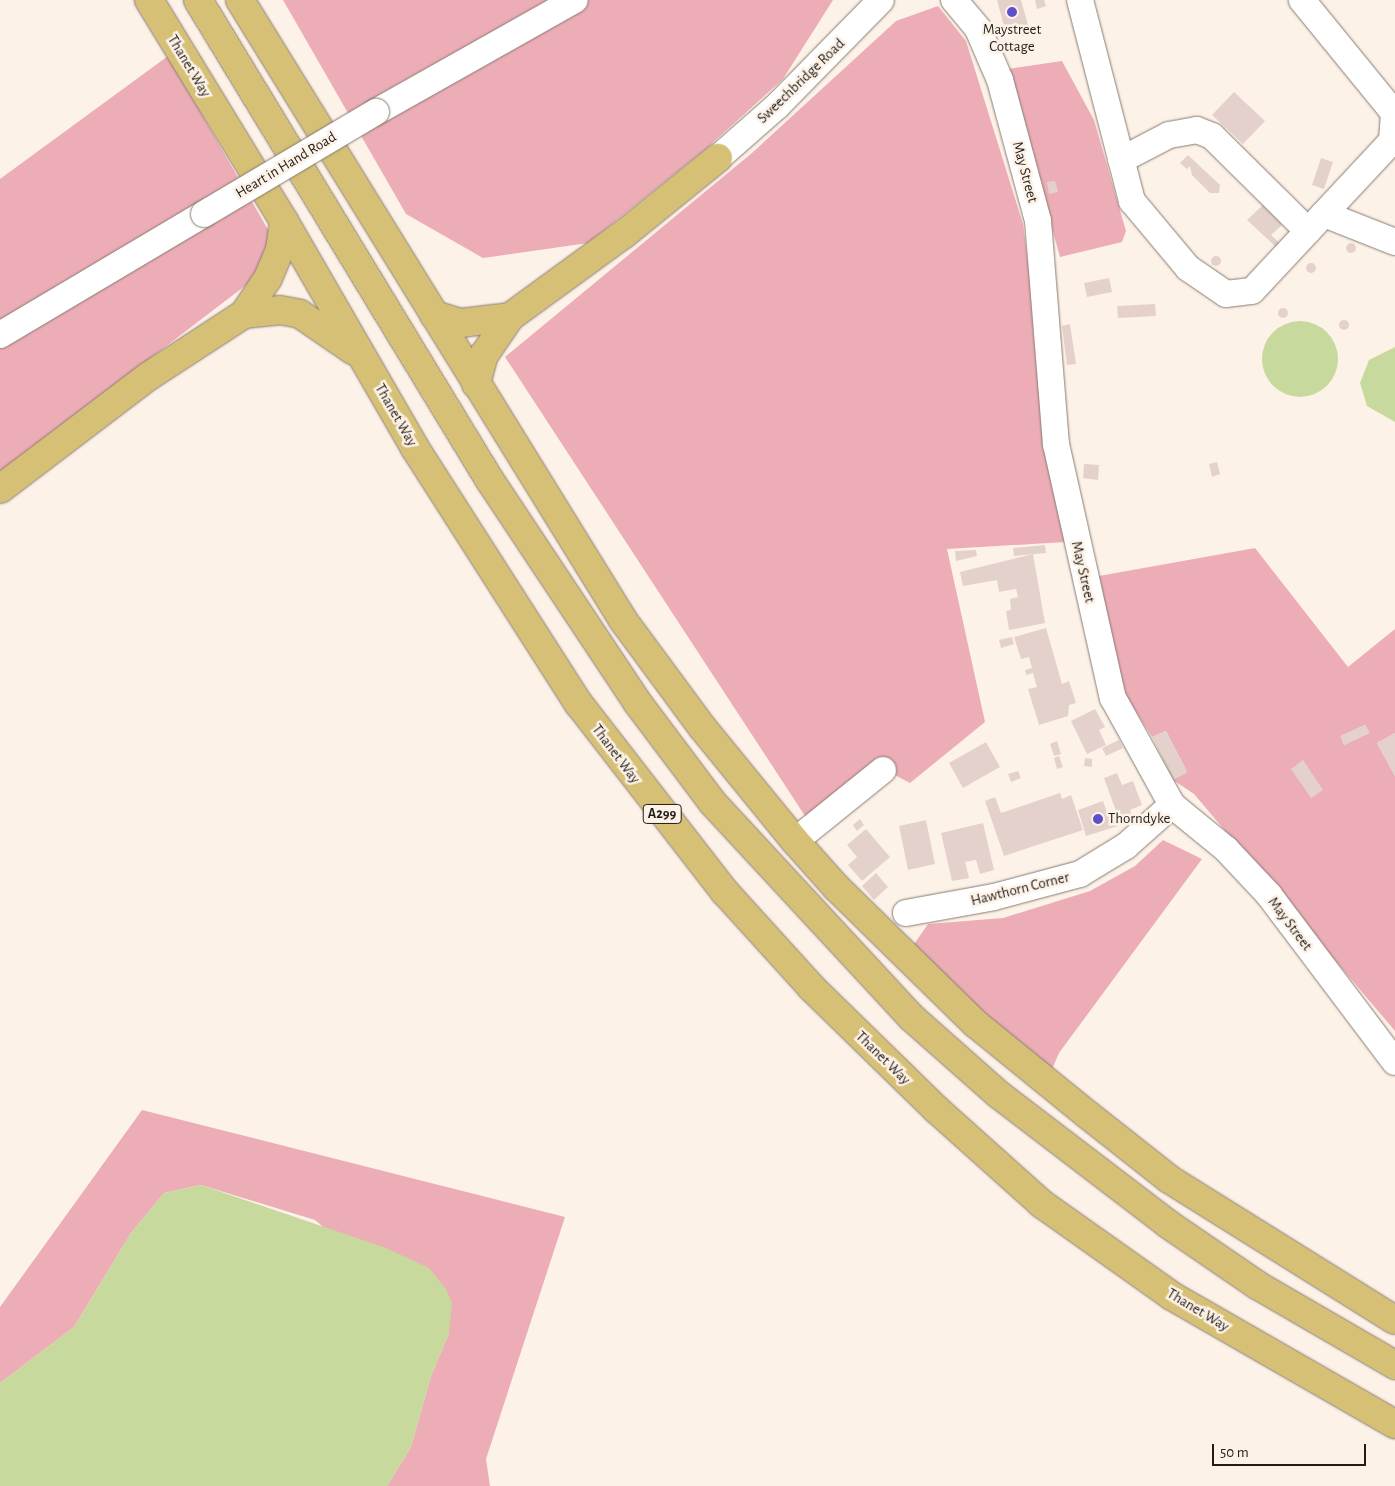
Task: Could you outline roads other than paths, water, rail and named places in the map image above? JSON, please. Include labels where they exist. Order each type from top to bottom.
[{"type":"highway","name":"Thanet Way","points":[[149,0],[284,221],[415,448],[579,704],[725,892],[811,986],[937,1110],[1042,1204],[1172,1296],[1395,1424]]},
{"type":"highway","points":[[198,0],[489,479],[637,702],[724,816],[911,1017],[998,1094],[1168,1224],[1257,1285],[1395,1365]]},
{"type":"highway","points":[[240,0],[476,384],[624,620],[702,727],[795,841],[969,1018],[1169,1179],[1395,1320]]},
{"type":"highway","points":[[476,384],[484,355],[510,317],[624,234],[718,158]]},
{"type":"highway","points":[[0,489],[149,376],[244,314],[268,278],[280,250],[284,221]]},
{"type":"highway","points":[[244,314],[280,310],[300,314],[363,358]]},
{"type":"highway","points":[[434,315],[461,323],[510,317]]},
{"type":"street","name":"Heart in Hand Road","points":[[0,335],[376,112],[576,0]]},
{"type":"street","name":"Sweechbridge Road","points":[[718,158],[784,99],[881,0]]},
{"type":"street","name":"May Street","points":[[954,0],[978,29],[1000,80],[1038,221],[1056,444],[1113,698],[1172,805],[1226,849],[1269,895],[1395,1062]]},
{"type":"street","points":[[1080,0],[1132,201],[1188,268],[1226,294],[1252,291],[1394,141],[1394,113],[1302,0]]},
{"type":"street","points":[[1121,160],[1169,135],[1196,130],[1212,136],[1316,223],[1395,242]]},
{"type":"street","points":[[795,841],[883,770]]},
{"type":"street","name":"Hawthorn Corner","points":[[906,913],[994,897],[1080,874],[1126,846],[1172,805]]},
{"type":"place","name":"Maystreet Cottage","points":[[1012,12]]},
{"type":"place","name":"Thorndyke","points":[[1098,819]]}]
